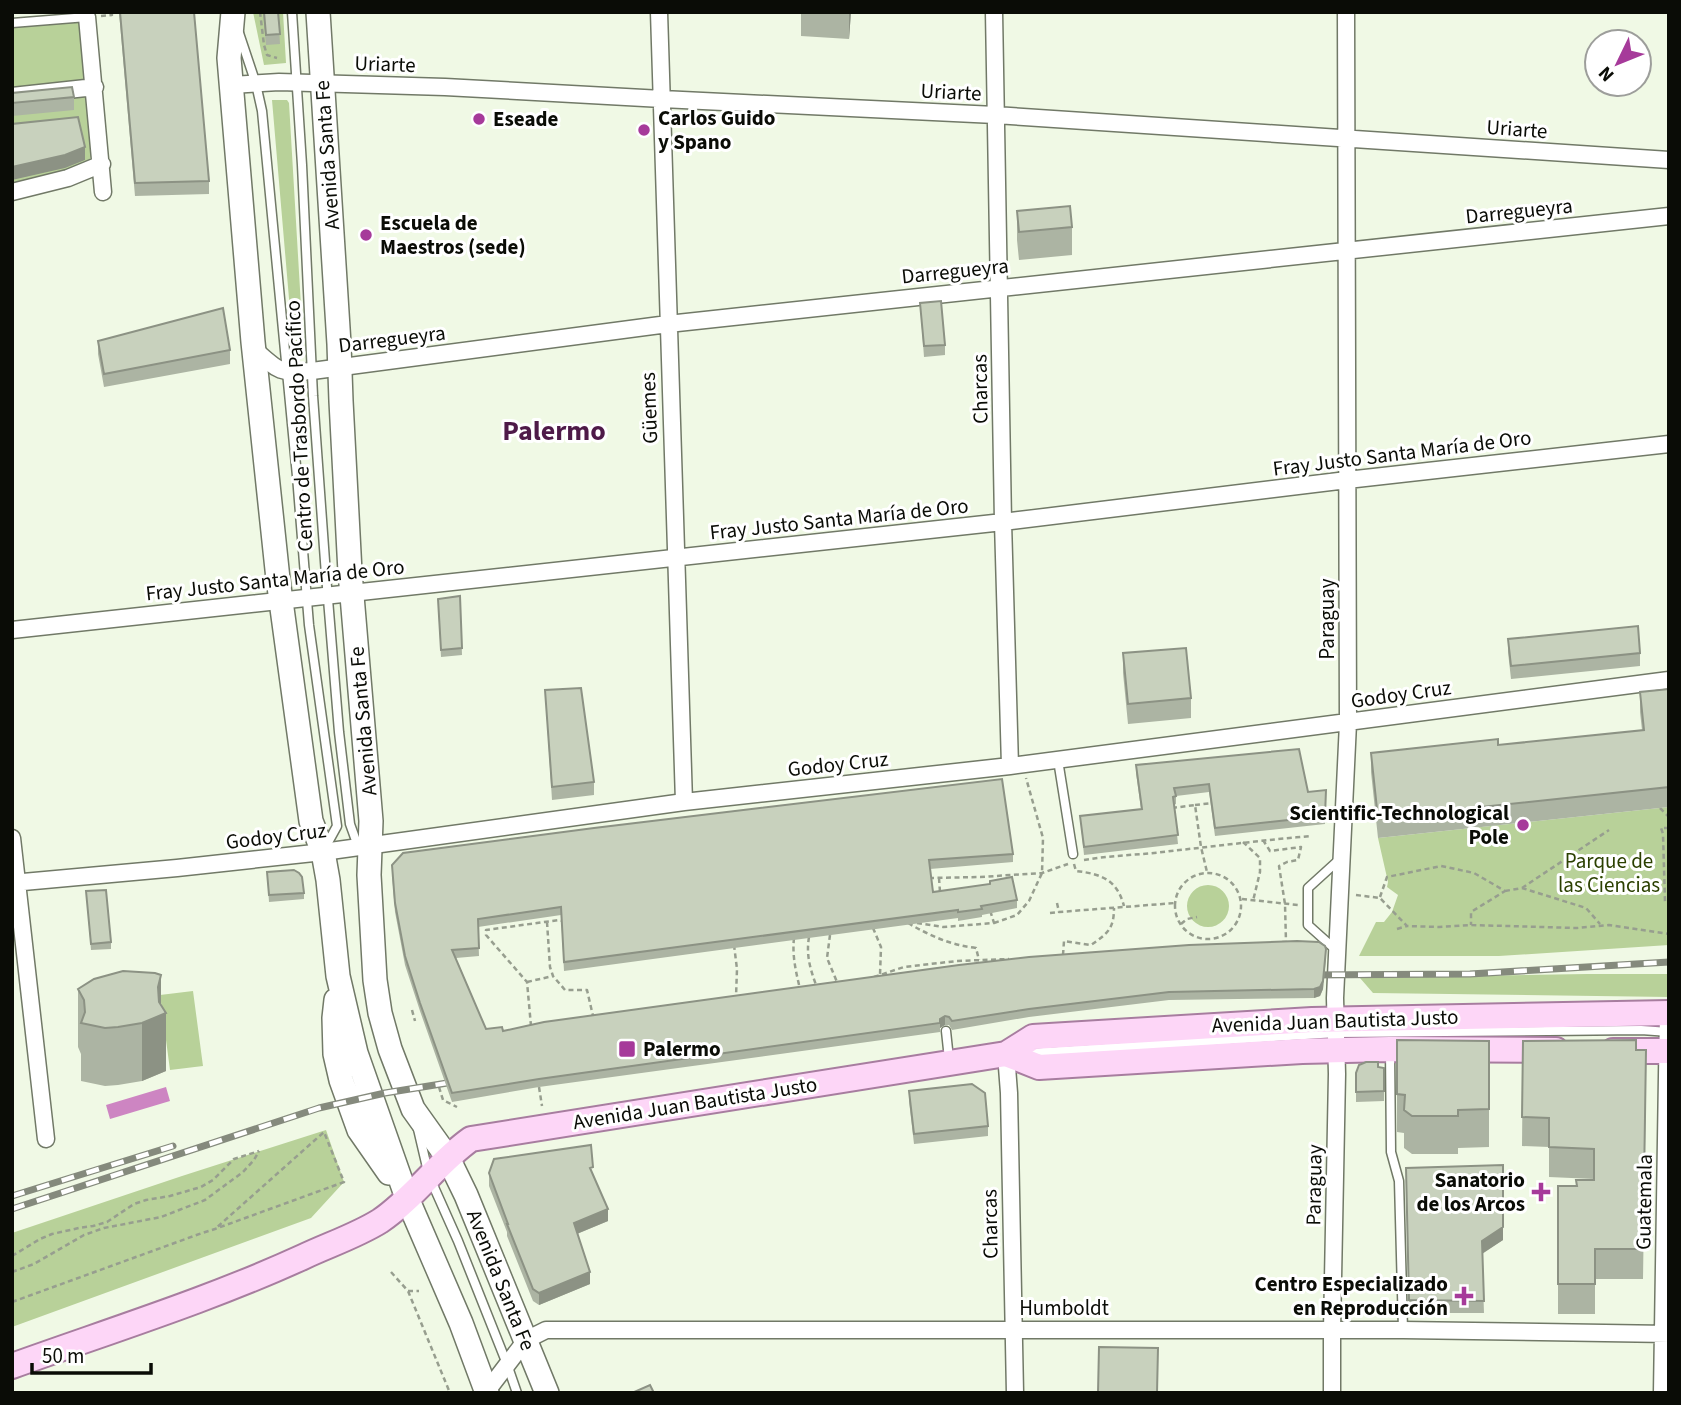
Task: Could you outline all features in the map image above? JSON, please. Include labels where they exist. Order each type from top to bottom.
[{"type":"main road","points":[[233,12],[229,49],[231,85],[254,349],[280,600],[311,821],[323,852],[328,880],[338,976],[356,1053],[407,1198],[461,1324],[486,1392]]},
{"type":"main road","name":"Avenida Santa Fe","points":[[318,12],[352,592],[371,821],[364,846],[369,875],[375,980],[380,1013],[390,1049],[413,1109],[448,1158],[466,1195],[547,1393]]},
{"type":"main road","name":"Avenida Juan Bautista Justo","points":[[12,1366],[270,1272],[353,1235],[380,1221],[471,1139],[1006,1054],[1033,1037],[1336,1034],[1668,1013]]},
{"type":"main road","name":"Avenida Juan Bautista Justo","points":[[1336,1034],[1390,1049],[1669,1051]]},
{"type":"street","name":"Güemes","points":[[659,12],[684,803]]},
{"type":"street","name":"Charcas","points":[[994,12],[1010,766]]},
{"type":"street","name":"Paraguay","points":[[1332,1393],[1336,1034],[1348,723],[1346,12]]},
{"type":"street","points":[[88,17],[103,192]]},
{"type":"street","name":"Uriarte","points":[[231,85],[296,82],[445,87],[995,115],[1669,160]]},
{"type":"street","points":[[12,96],[94,88]]},
{"type":"street","points":[[79,120],[98,118]]},
{"type":"street","points":[[12,192],[68,178],[102,164]]},
{"type":"street","name":"Darregueyra","points":[[287,372],[312,371],[668,324],[1669,216]]},
{"type":"street","points":[[254,349],[273,367],[287,372]]},
{"type":"street","name":"Fray Justo Santa María de Oro","points":[[12,630],[1003,522],[1669,444]]},
{"type":"street","name":"Godoy Cruz","points":[[15,883],[177,869],[323,852],[684,803],[1010,766],[1669,680]]},
{"type":"street","points":[[12,838],[46,1139]]},
{"type":"street","name":"Guatemala","points":[[1662,1393],[1668,1013]]},
{"type":"street","name":"Charcas","points":[[1006,1054],[1015,1393]]},
{"type":"street","name":"Humboldt","points":[[526,1340],[546,1330],[1403,1330],[1665,1334]]},
{"type":"street","points":[[486,1392],[526,1340]]},
{"type":"lane","name":"Centro de Trasbordo Pacífico","points":[[233,12],[262,111],[314,665],[337,826],[323,852]]},
{"type":"lane","name":"Centro de Trasbordo Pacífico","points":[[292,12],[327,595],[350,824],[364,846]]},
{"type":"lane","points":[[12,23],[88,17]]},
{"type":"lane","points":[[1058,760],[1073,855]]},
{"type":"lane","points":[[1338,952],[1308,925],[1308,888],[1343,856]]},
{"type":"lane","points":[[1336,1034],[1641,1030],[1669,1032]]},
{"type":"lane","points":[[946,1031],[950,1063]]},
{"type":"lane","points":[[1390,1049],[1391,1153],[1399,1181],[1403,1330]]},
{"type":"lane","points":[[413,1109],[429,1176],[458,1241],[517,1393]]},
{"type":"path","points":[[260,12],[267,55],[277,58]]},
{"type":"path","points":[[979,960],[976,948],[927,935],[903,921],[943,927],[994,923],[1017,915],[1029,901],[1042,873],[1043,838],[1027,786]]},
{"type":"path","points":[[1171,809],[1221,802]]},
{"type":"path","points":[[1195,805],[1207,872]]},
{"type":"path","points":[[1660,808],[1669,817]]},
{"type":"path","points":[[1669,828],[1661,828],[1665,902],[1669,902]]},
{"type":"path","points":[[1471,925],[1471,912],[1505,891],[1522,888],[1609,830]]},
{"type":"path","points":[[1083,860],[1311,836]]},
{"type":"path","points":[[1263,840],[1270,851],[1301,847],[1298,860],[1279,866],[1285,904],[1286,942],[1273,942]]},
{"type":"path","points":[[1243,842],[1260,858],[1254,901]]},
{"type":"path","points":[[928,878],[1042,873],[1073,862],[1076,871],[1094,873],[1108,880],[1120,892],[1124,906]]},
{"type":"path","points":[[1380,898],[1387,877],[1441,866],[1474,873],[1505,891]]},
{"type":"path","points":[[1207,872],[1219,874],[1229,880],[1237,888],[1241,899],[1241,910],[1230,930],[1209,939],[1188,932],[1181,924],[1175,903],[1179,890],[1186,881],[1207,872]]},
{"type":"path","points":[[939,878],[941,902]]},
{"type":"path","points":[[1522,888],[1586,908],[1601,925]]},
{"type":"path","points":[[1341,892],[1380,898],[1407,926]]},
{"type":"path","points":[[1241,899],[1308,905]]},
{"type":"path","points":[[987,900],[994,923]]},
{"type":"path","points":[[1057,903],[1059,912]]},
{"type":"path","points":[[1050,913],[1175,903]]},
{"type":"path","points":[[1063,955],[1064,942],[1091,945],[1104,936],[1114,922],[1114,908]]},
{"type":"path","points":[[1181,924],[1187,919],[1197,917]]},
{"type":"path","points":[[532,1032],[527,982],[486,935],[486,930],[559,920],[570,923]]},
{"type":"path","points":[[547,922],[553,976],[565,990],[587,990],[593,1017]]},
{"type":"path","points":[[880,975],[881,947],[871,925],[881,924]]},
{"type":"path","points":[[1397,929],[1407,926],[1577,928],[1609,925],[1669,934]]},
{"type":"path","points":[[794,932],[793,959],[800,989],[818,988],[806,953],[811,926]]},
{"type":"path","points":[[830,934],[827,958],[839,985]]},
{"type":"path","points":[[1209,939],[1210,945]]},
{"type":"path","points":[[734,941],[736,997]]},
{"type":"path","points":[[869,978],[904,967],[957,961],[1013,959]]},
{"type":"path","points":[[527,982],[553,976]]},
{"type":"path","points":[[412,1010],[415,1021]]},
{"type":"path","points":[[439,1087],[443,1100],[457,1107]]},
{"type":"path","points":[[12,1302],[215,1229],[344,1182],[324,1132],[215,1229]]},
{"type":"path","points":[[12,1256],[52,1234],[107,1222],[134,1204],[201,1187],[213,1180],[234,1160],[259,1152],[243,1172],[205,1200],[161,1217],[84,1234],[34,1264],[12,1272]]},
{"type":"path","points":[[390,1272],[408,1291],[450,1393]]},
{"type":"path","points":[[408,1291],[419,1292]]},
{"type":"green space","points":[[253,12],[283,12],[286,63],[264,65]]},
{"type":"green space","points":[[79,21],[91,156],[89,163],[12,186],[12,27]]},
{"type":"green space","points":[[272,100],[287,100],[289,103],[304,357],[294,357]]},
{"type":"green space","name":"Parque de las Ciencias","points":[[1669,807],[1669,945],[1499,956],[1359,956],[1376,922],[1384,922],[1392,912],[1398,895],[1387,887],[1378,838]]},
{"type":"green space","points":[[1208,885],[1223,891],[1229,906],[1223,921],[1208,927],[1193,921],[1187,906],[1193,891]]},
{"type":"green space","points":[[1669,974],[1669,997],[1373,993],[1360,978]]},
{"type":"green space","points":[[193,991],[203,1066],[170,1070],[160,995]]},
{"type":"green space","points":[[326,1130],[344,1182],[311,1218],[12,1327],[12,1233]]},
{"type":"shaded area","points":[[166,1087],[170,1101],[110,1119],[106,1105]]},
{"type":"building","points":[[120,12],[194,12],[209,181],[135,183]]},
{"type":"building","points":[[264,12],[278,12],[280,34],[266,35]]},
{"type":"building","points":[[72,87],[74,97],[12,103],[12,93]]},
{"type":"building","points":[[78,117],[85,147],[65,155],[12,167],[12,124]]},
{"type":"building","points":[[1070,206],[1072,227],[1019,232],[1017,211]]},
{"type":"building","points":[[941,301],[945,345],[924,346],[920,303]]},
{"type":"building","points":[[223,308],[230,350],[104,374],[98,341]]},
{"type":"building","points":[[460,596],[462,648],[441,650],[438,599]]},
{"type":"building","points":[[1638,626],[1640,653],[1511,666],[1508,639]]},
{"type":"building","points":[[1186,648],[1191,698],[1128,704],[1123,653]]},
{"type":"building","points":[[581,688],[594,782],[552,787],[545,690]]},
{"type":"building","points":[[1669,689],[1669,787],[1378,818],[1371,753],[1498,739],[1498,745],[1644,730],[1640,692]]},
{"type":"building","points":[[1299,749],[1308,792],[1326,790],[1325,816],[1215,828],[1209,784],[1174,788],[1178,835],[1084,847],[1080,816],[1142,809],[1136,765]]},
{"type":"building","points":[[1002,779],[1013,854],[929,860],[933,892],[990,884],[990,881],[1012,877],[1017,900],[981,906],[982,909],[564,962],[561,907],[478,919],[479,948],[452,950],[486,1029],[502,1027],[503,1031],[544,1022],[959,965],[1189,945],[1319,942],[1326,949],[1320,987],[1169,992],[952,1021],[945,1016],[940,1019],[940,1023],[452,1093],[405,956],[395,903],[392,865],[403,853]]},
{"type":"building","points":[[294,870],[302,877],[304,893],[269,895],[267,872]]},
{"type":"building","points":[[106,890],[111,942],[91,944],[86,891]]},
{"type":"building","points":[[123,971],[161,975],[158,987],[159,1002],[166,1013],[142,1023],[118,1027],[105,1028],[81,1023],[85,1012],[84,1000],[78,989],[94,979]]},
{"type":"building","points":[[1397,1040],[1489,1041],[1489,1109],[1458,1110],[1458,1116],[1412,1116],[1404,1110],[1405,1095],[1397,1094]]},
{"type":"building","points":[[1636,1040],[1636,1050],[1646,1050],[1643,1249],[1595,1249],[1595,1284],[1558,1284],[1558,1186],[1577,1186],[1576,1180],[1594,1180],[1594,1149],[1549,1147],[1549,1118],[1522,1117],[1523,1041]]},
{"type":"building","points":[[1378,1062],[1378,1067],[1384,1068],[1384,1091],[1356,1092],[1356,1073],[1359,1065]]},
{"type":"building","points":[[972,1084],[985,1093],[988,1126],[914,1134],[909,1091]]},
{"type":"building","points":[[591,1145],[593,1167],[590,1168],[608,1209],[574,1223],[590,1272],[539,1293],[533,1289],[489,1173],[494,1159]]},
{"type":"building","points":[[1503,1165],[1503,1227],[1482,1241],[1484,1301],[1409,1300],[1406,1168]]},
{"type":"building","points":[[1099,1347],[1158,1348],[1157,1393],[1098,1393]]},
{"type":"building","points":[[650,1385],[654,1393],[632,1393]]},
{"type":"railway","points":[[1306,975],[1470,974],[1669,962]]},
{"type":"railway","points":[[12,1209],[319,1108],[385,1093],[466,1080]]},
{"type":"railway","points":[[12,1196],[173,1146]]},
{"type":"place","name":"Eseade","points":[[479,119]]},
{"type":"place","name":"Carlos Guido y Spano","points":[[644,130]]},
{"type":"place","name":"Escuela de Maestros (sede)","points":[[366,235]]},
{"type":"place","name":"Scientific-Technological Pole","points":[[1523,825]]},
{"type":"place","name":"Palermo","points":[[627,1049]]},
{"type":"place","name":"Sanatorio de los Arcos","points":[[1541,1192]]},
{"type":"place","name":"Centro Especializado en Reproducción","points":[[1464,1296]]},
{"type":"district","name":"Palermo","points":[[554,430]]}]
